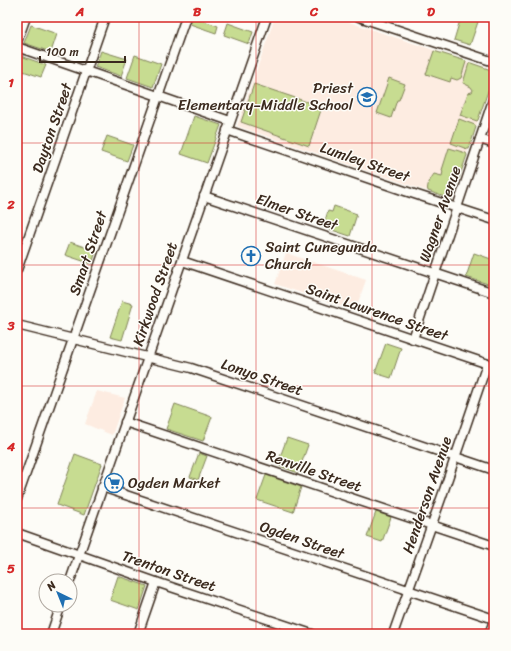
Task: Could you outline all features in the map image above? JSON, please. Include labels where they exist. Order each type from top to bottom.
[{"type":"street","points":[[17,42],[26,17]]},
{"type":"street","name":"Dayton Street","points":[[17,270],[106,17]]},
{"type":"street","name":"Smart Street","points":[[17,499],[186,17]]},
{"type":"street","name":"Kirkwood Street","points":[[73,573],[267,17]]},
{"type":"street","points":[[358,17],[494,62]]},
{"type":"street","points":[[17,47],[230,121]]},
{"type":"street","name":"Wagner Avenue","points":[[413,339],[494,97]]},
{"type":"street","name":"Lumley Street","points":[[227,130],[494,220]]},
{"type":"street","points":[[480,139],[494,144]]},
{"type":"street","name":"Elmer Street","points":[[204,196],[494,294]]},
{"type":"street","name":"Saint Lawrence Street","points":[[182,261],[490,365]]},
{"type":"street","name":"Lonyo Street","points":[[17,325],[74,334],[148,357],[200,371],[494,470]]},
{"type":"street","name":"Henderson Avenue","points":[[393,634],[490,365]]},
{"type":"street","name":"Renville Street","points":[[125,422],[494,546]]},
{"type":"street","name":"Ogden Street","points":[[102,487],[494,620]]},
{"type":"street","name":"Trenton Street","points":[[17,533],[156,582],[312,634]]},
{"type":"street","points":[[138,634],[156,582]]},
{"type":"street","points":[[51,634],[58,613]]},
{"type":"street","points":[[489,634],[494,620]]},
{"type":"shaded area","name":"Priest Elementary‑Middle School","points":[[275,17],[334,17],[494,70],[494,74],[452,198],[450,199],[237,126]]},
{"type":"shaded area","points":[[286,253],[366,280],[355,311],[275,284]]},
{"type":"shaded area","points":[[97,391],[125,398],[112,435],[85,424]]},
{"type":"green space","points":[[193,17],[218,26],[216,33],[190,24]]},
{"type":"green space","points":[[461,17],[474,17],[479,19],[470,45],[454,40]]},
{"type":"green space","points":[[228,23],[253,32],[249,44],[224,35]]},
{"type":"green space","points":[[31,25],[57,34],[51,52],[24,43]]},
{"type":"green space","points":[[101,51],[127,59],[121,76],[95,67]]},
{"type":"green space","points":[[434,51],[466,61],[461,78],[457,80],[451,78],[450,82],[426,74]]},
{"type":"green space","points":[[135,55],[161,64],[153,87],[127,78]]},
{"type":"green space","points":[[21,56],[46,65],[41,77],[17,69]]},
{"type":"green space","points":[[469,63],[494,71],[477,121],[460,115],[468,93],[472,92],[473,90],[471,87],[463,83]]},
{"type":"green space","points":[[389,78],[405,84],[399,100],[397,100],[391,118],[377,113]]},
{"type":"green space","points":[[254,84],[322,107],[309,146],[241,122]]},
{"type":"green space","points":[[194,116],[221,125],[207,163],[181,154]]},
{"type":"green space","points":[[459,119],[475,125],[476,127],[469,149],[451,143]]},
{"type":"green space","points":[[107,136],[133,145],[127,161],[101,152]]},
{"type":"green space","points":[[449,148],[466,153],[467,155],[452,198],[450,199],[428,191],[429,182],[434,174],[442,176],[442,170]]},
{"type":"green space","points":[[334,206],[357,214],[350,236],[323,227],[328,211],[332,212]]},
{"type":"green space","points":[[70,242],[96,251],[92,264],[65,255]]},
{"type":"green space","points":[[474,253],[494,260],[494,265],[488,284],[466,277]]},
{"type":"green space","points":[[122,301],[133,304],[122,340],[110,337]]},
{"type":"green space","points":[[386,343],[401,348],[391,378],[375,373]]},
{"type":"green space","points":[[175,404],[212,417],[203,441],[166,429]]},
{"type":"green space","points":[[287,438],[308,445],[298,473],[277,465]]},
{"type":"green space","points":[[199,453],[207,456],[198,480],[190,477]]},
{"type":"green space","points":[[75,454],[102,464],[84,515],[57,505]]},
{"type":"green space","points":[[266,475],[301,487],[293,512],[257,500]]},
{"type":"green space","points":[[376,512],[391,517],[382,542],[367,537]]},
{"type":"green space","points":[[118,576],[147,586],[139,610],[110,600]]},
{"type":"place","name":"Priest Elementary‑Middle School","points":[[367,97]]},
{"type":"place","name":"Saint Cunegunda Church","points":[[251,256]]},
{"type":"place","name":"Ogden Market","points":[[114,483]]}]
